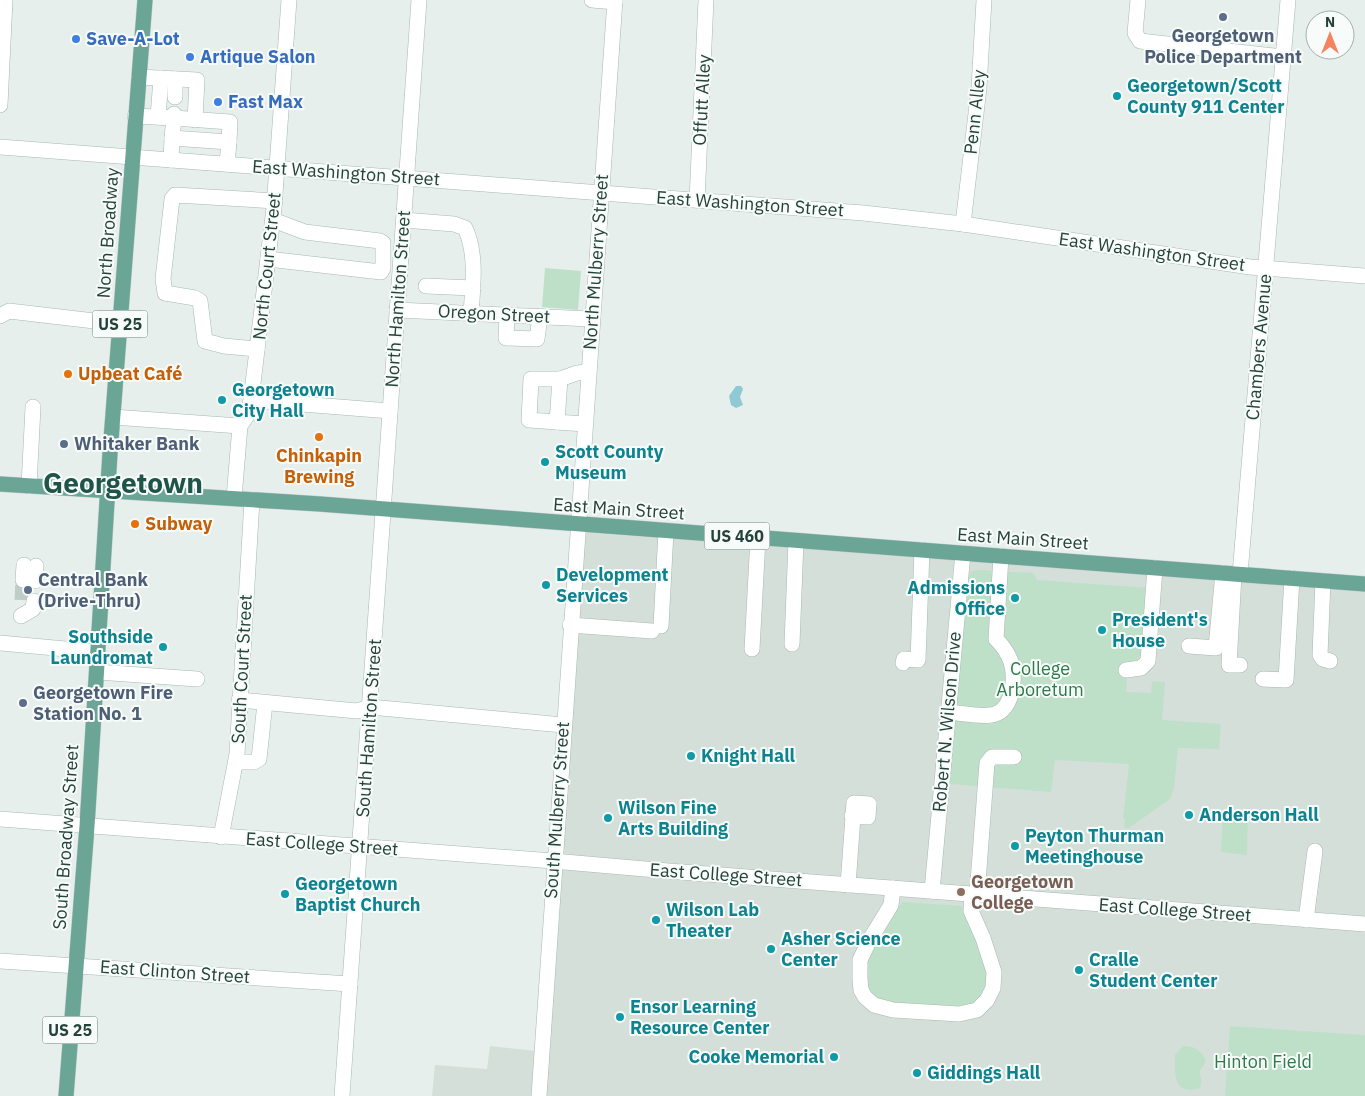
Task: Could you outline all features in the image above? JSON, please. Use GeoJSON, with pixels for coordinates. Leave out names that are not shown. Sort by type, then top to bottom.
{"type":"FeatureCollection","features":[{"type":"Feature","properties":{"kind":"main road","name":"US 25"},"geometry":{"type":"LineString","coordinates":[[132,157],[145,0]]}},
{"type":"Feature","properties":{"kind":"main road","name":"North Broadway"},"geometry":{"type":"LineString","coordinates":[[109,490],[132,157]]}},
{"type":"Feature","properties":{"kind":"main road","name":"US 460"},"geometry":{"type":"LineString","coordinates":[[0,484],[109,490]]}},
{"type":"Feature","properties":{"kind":"main road","name":"East Main Street"},"geometry":{"type":"LineString","coordinates":[[109,490],[384,509],[1365,584]]}},
{"type":"Feature","properties":{"kind":"main road","name":"South Broadway Street"},"geometry":{"type":"LineString","coordinates":[[66,1096],[87,826],[102,573],[109,490]]}},
{"type":"Feature","properties":{"kind":"street"},"geometry":{"type":"LineString","coordinates":[[0,105],[5,0]]}},
{"type":"Feature","properties":{"kind":"street","name":"North Court Street"},"geometry":{"type":"LineString","coordinates":[[234,498],[240,426],[248,414],[251,400],[273,220],[289,0]]}},
{"type":"Feature","properties":{"kind":"street","name":"North Hamilton Street"},"geometry":{"type":"LineString","coordinates":[[384,509],[419,0]]}},
{"type":"Feature","properties":{"kind":"street"},"geometry":{"type":"LineString","coordinates":[[592,0],[615,1]]}},
{"type":"Feature","properties":{"kind":"street","name":"Offutt Alley"},"geometry":{"type":"LineString","coordinates":[[697,200],[706,0]]}},
{"type":"Feature","properties":{"kind":"street","name":"Penn Alley"},"geometry":{"type":"LineString","coordinates":[[963,224],[978,88],[984,0]]}},
{"type":"Feature","properties":{"kind":"street"},"geometry":{"type":"LineString","coordinates":[[1138,0],[1135,33],[1140,41],[1283,57]]}},
{"type":"Feature","properties":{"kind":"street","name":"Chambers Avenue"},"geometry":{"type":"LineString","coordinates":[[1232,574],[1265,268],[1288,0]]}},
{"type":"Feature","properties":{"kind":"street","name":"North Mulberry Street"},"geometry":{"type":"LineString","coordinates":[[576,524],[615,1]]}},
{"type":"Feature","properties":{"kind":"street"},"geometry":{"type":"LineString","coordinates":[[138,77],[197,80],[195,120]]}},
{"type":"Feature","properties":{"kind":"street"},"geometry":{"type":"LineString","coordinates":[[168,78],[174,97]]}},
{"type":"Feature","properties":{"kind":"street"},"geometry":{"type":"LineString","coordinates":[[158,117],[168,78]]}},
{"type":"Feature","properties":{"kind":"street"},"geometry":{"type":"LineString","coordinates":[[135,116],[174,116],[195,120],[230,122],[227,164]]}},
{"type":"Feature","properties":{"kind":"street"},"geometry":{"type":"LineString","coordinates":[[171,160],[174,116]]}},
{"type":"Feature","properties":{"kind":"street"},"geometry":{"type":"LineString","coordinates":[[172,138],[229,142]]}},
{"type":"Feature","properties":{"kind":"street","name":"East Washington Street"},"geometry":{"type":"LineString","coordinates":[[0,147],[863,213],[963,224],[1265,268],[1365,276]]}},
{"type":"Feature","properties":{"kind":"street"},"geometry":{"type":"LineString","coordinates":[[257,350],[224,346],[205,341],[200,302],[195,298],[165,293],[163,279],[172,198],[174,196],[274,201]]}},
{"type":"Feature","properties":{"kind":"street"},"geometry":{"type":"LineString","coordinates":[[268,259],[381,272],[383,268],[384,243],[380,241],[305,232],[273,220]]}},
{"type":"Feature","properties":{"kind":"street"},"geometry":{"type":"LineString","coordinates":[[404,220],[454,224],[465,228],[470,239],[473,275],[471,313]]}},
{"type":"Feature","properties":{"kind":"street"},"geometry":{"type":"LineString","coordinates":[[426,286],[473,288]]}},
{"type":"Feature","properties":{"kind":"street","name":"Oregon Street"},"geometry":{"type":"LineString","coordinates":[[397,310],[591,319]]}},
{"type":"Feature","properties":{"kind":"street"},"geometry":{"type":"LineString","coordinates":[[0,316],[9,311],[120,324]]}},
{"type":"Feature","properties":{"kind":"street"},"geometry":{"type":"LineString","coordinates":[[507,315],[506,338],[537,339],[540,316]]}},
{"type":"Feature","properties":{"kind":"street"},"geometry":{"type":"LineString","coordinates":[[584,424],[529,420],[531,379],[560,379],[577,373],[588,372]]}},
{"type":"Feature","properties":{"kind":"street"},"geometry":{"type":"LineString","coordinates":[[557,422],[560,379]]}},
{"type":"Feature","properties":{"kind":"street"},"geometry":{"type":"LineString","coordinates":[[251,400],[390,411]]}},
{"type":"Feature","properties":{"kind":"street"},"geometry":{"type":"LineString","coordinates":[[28,486],[33,407]]}},
{"type":"Feature","properties":{"kind":"street"},"geometry":{"type":"LineString","coordinates":[[113,417],[240,426]]}},
{"type":"Feature","properties":{"kind":"street","name":"South Court Street"},"geometry":{"type":"LineString","coordinates":[[221,837],[236,762],[252,500]]}},
{"type":"Feature","properties":{"kind":"street","name":"South Hamilton Street"},"geometry":{"type":"LineString","coordinates":[[342,1096],[384,509]]}},
{"type":"Feature","properties":{"kind":"street","name":"South Mulberry Street"},"geometry":{"type":"LineString","coordinates":[[539,1096],[576,524]]}},
{"type":"Feature","properties":{"kind":"street"},"geometry":{"type":"LineString","coordinates":[[570,625],[657,628],[666,531]]}},
{"type":"Feature","properties":{"kind":"street"},"geometry":{"type":"LineString","coordinates":[[752,649],[758,538]]}},
{"type":"Feature","properties":{"kind":"street"},"geometry":{"type":"LineString","coordinates":[[792,644],[796,541]]}},
{"type":"Feature","properties":{"kind":"street"},"geometry":{"type":"LineString","coordinates":[[903,663],[904,659],[918,660],[922,550]]}},
{"type":"Feature","properties":{"kind":"street","name":"Robert N. Wilson Drive"},"geometry":{"type":"LineString","coordinates":[[932,891],[963,553]]}},
{"type":"Feature","properties":{"kind":"street"},"geometry":{"type":"LineString","coordinates":[[948,712],[991,715],[1002,712],[1010,698],[1013,684],[1011,663],[1004,648],[996,639],[1001,556]]}},
{"type":"Feature","properties":{"kind":"street"},"geometry":{"type":"LineString","coordinates":[[1126,670],[1141,668],[1148,661],[1155,568]]}},
{"type":"Feature","properties":{"kind":"street"},"geometry":{"type":"LineString","coordinates":[[1189,646],[1216,648],[1232,574]]}},
{"type":"Feature","properties":{"kind":"street"},"geometry":{"type":"LineString","coordinates":[[1232,574],[1229,664],[1240,665]]}},
{"type":"Feature","properties":{"kind":"street"},"geometry":{"type":"LineString","coordinates":[[1263,680],[1286,680],[1292,578]]}},
{"type":"Feature","properties":{"kind":"street"},"geometry":{"type":"LineString","coordinates":[[1323,581],[1320,655],[1323,659],[1330,661]]}},
{"type":"Feature","properties":{"kind":"street"},"geometry":{"type":"LineString","coordinates":[[21,616],[27,608],[28,600]]}},
{"type":"Feature","properties":{"kind":"street"},"geometry":{"type":"LineString","coordinates":[[0,642],[98,652]]}},
{"type":"Feature","properties":{"kind":"street"},"geometry":{"type":"LineString","coordinates":[[96,672],[197,679]]}},
{"type":"Feature","properties":{"kind":"street"},"geometry":{"type":"LineString","coordinates":[[239,700],[356,711],[370,707],[563,725]]}},
{"type":"Feature","properties":{"kind":"street"},"geometry":{"type":"LineString","coordinates":[[236,762],[254,762],[259,759],[265,703]]}},
{"type":"Feature","properties":{"kind":"street"},"geometry":{"type":"LineString","coordinates":[[893,888],[891,905],[860,960],[861,990],[865,996],[874,1005],[893,1010],[959,1014],[977,1010],[987,1000],[993,988],[994,972],[983,938],[971,911],[988,763],[992,757],[1014,757]]}},
{"type":"Feature","properties":{"kind":"street"},"geometry":{"type":"LineString","coordinates":[[848,885],[852,816]]}},
{"type":"Feature","properties":{"kind":"street","name":"East College Street"},"geometry":{"type":"LineString","coordinates":[[0,820],[361,846],[1365,924]]}},
{"type":"Feature","properties":{"kind":"street"},"geometry":{"type":"LineString","coordinates":[[1306,920],[1315,851]]}},
{"type":"Feature","properties":{"kind":"street","name":"East Clinton Street"},"geometry":{"type":"LineString","coordinates":[[0,961],[350,984]]}},
{"type":"Feature","properties":{"kind":"shaded area","name":"Georgetown College"},"geometry":{"type":"Polygon","coordinates":[[[578,532],[1365,589],[1365,1096],[432,1096],[435,1065],[487,1069],[490,1046],[546,1052],[578,532]]]}},
{"type":"Feature","properties":{"kind":"green space"},"geometry":{"type":"Polygon","coordinates":[[[545,268],[581,271],[578,310],[542,307],[545,268]]]}},
{"type":"Feature","properties":{"kind":"green space","name":"College Arboretum"},"geometry":{"type":"Polygon","coordinates":[[[972,571],[1033,573],[1037,580],[1150,588],[1143,654],[1132,663],[1124,663],[1121,674],[1127,678],[1126,692],[1151,693],[1152,681],[1165,682],[1162,720],[1221,724],[1219,749],[1178,748],[1174,788],[1170,799],[1129,828],[1124,828],[1125,819],[1123,819],[1129,764],[1055,760],[1051,792],[950,784],[968,576],[972,571]]]}},
{"type":"Feature","properties":{"kind":"green space"},"geometry":{"type":"Polygon","coordinates":[[[1248,811],[1247,855],[1221,852],[1223,812],[1248,811]]]}},
{"type":"Feature","properties":{"kind":"green space"},"geometry":{"type":"Polygon","coordinates":[[[902,902],[962,906],[980,944],[986,962],[988,979],[983,997],[966,1008],[889,1004],[878,999],[872,993],[866,983],[866,966],[869,956],[878,937],[902,902]]]}},
{"type":"Feature","properties":{"kind":"green space","name":"Hinton Field"},"geometry":{"type":"Polygon","coordinates":[[[1230,1026],[1365,1035],[1365,1096],[1225,1096],[1230,1026]]]}},
{"type":"Feature","properties":{"kind":"green space"},"geometry":{"type":"Polygon","coordinates":[[[1183,1046],[1197,1049],[1206,1061],[1200,1071],[1200,1088],[1184,1089],[1177,1081],[1175,1055],[1183,1046]]]}},
{"type":"Feature","properties":{"kind":"water"},"geometry":{"type":"Polygon","coordinates":[[[736,386],[741,386],[743,389],[740,397],[743,405],[736,408],[731,405],[729,396],[736,386]]]}},
{"type":"Feature","properties":{"kind":"tunnel"},"geometry":{"type":"LineString","coordinates":[[22,600],[23,580]]}},
{"type":"Feature","properties":{"kind":"place","name":"Georgetown Police Department"},"geometry":{"type":"Point","coordinates":[1223,17]}},
{"type":"Feature","properties":{"kind":"place","name":"Save-A-Lot"},"geometry":{"type":"Point","coordinates":[76,39]}},
{"type":"Feature","properties":{"kind":"place","name":"Artique Salon"},"geometry":{"type":"Point","coordinates":[190,57]}},
{"type":"Feature","properties":{"kind":"place","name":"Georgetown/Scott County 911 Center"},"geometry":{"type":"Point","coordinates":[1117,96]}},
{"type":"Feature","properties":{"kind":"place","name":"Fast Max"},"geometry":{"type":"Point","coordinates":[218,102]}},
{"type":"Feature","properties":{"kind":"place","name":"Upbeat Café"},"geometry":{"type":"Point","coordinates":[68,374]}},
{"type":"Feature","properties":{"kind":"place","name":"Georgetown City Hall"},"geometry":{"type":"Point","coordinates":[222,400]}},
{"type":"Feature","properties":{"kind":"place","name":"Chinkapin Brewing"},"geometry":{"type":"Point","coordinates":[319,437]}},
{"type":"Feature","properties":{"kind":"place","name":"Whitaker Bank"},"geometry":{"type":"Point","coordinates":[64,444]}},
{"type":"Feature","properties":{"kind":"place","name":"Scott County Museum"},"geometry":{"type":"Point","coordinates":[545,462]}},
{"type":"Feature","properties":{"kind":"place","name":"Subway"},"geometry":{"type":"Point","coordinates":[135,524]}},
{"type":"Feature","properties":{"kind":"place","name":"Development Services"},"geometry":{"type":"Point","coordinates":[546,585]}},
{"type":"Feature","properties":{"kind":"place","name":"Central Bank (Drive-Thru)"},"geometry":{"type":"Point","coordinates":[28,590]}},
{"type":"Feature","properties":{"kind":"place","name":"Admissions Office"},"geometry":{"type":"Point","coordinates":[1015,598]}},
{"type":"Feature","properties":{"kind":"place","name":"President's House"},"geometry":{"type":"Point","coordinates":[1102,630]}},
{"type":"Feature","properties":{"kind":"place","name":"Southside Laundromat"},"geometry":{"type":"Point","coordinates":[163,647]}},
{"type":"Feature","properties":{"kind":"place","name":"Georgetown Fire Station No. 1"},"geometry":{"type":"Point","coordinates":[23,703]}},
{"type":"Feature","properties":{"kind":"place","name":"Knight Hall"},"geometry":{"type":"Point","coordinates":[691,756]}},
{"type":"Feature","properties":{"kind":"place","name":"Anderson Hall"},"geometry":{"type":"Point","coordinates":[1189,815]}},
{"type":"Feature","properties":{"kind":"place","name":"Wilson Fine Arts Building"},"geometry":{"type":"Point","coordinates":[608,818]}},
{"type":"Feature","properties":{"kind":"place","name":"Peyton Thurman Meetinghouse"},"geometry":{"type":"Point","coordinates":[1015,846]}},
{"type":"Feature","properties":{"kind":"place","name":"Georgetown College"},"geometry":{"type":"Point","coordinates":[961,892]}},
{"type":"Feature","properties":{"kind":"place","name":"Georgetown Baptist Church"},"geometry":{"type":"Point","coordinates":[285,894]}},
{"type":"Feature","properties":{"kind":"place","name":"Wilson Lab Theater"},"geometry":{"type":"Point","coordinates":[656,920]}},
{"type":"Feature","properties":{"kind":"place","name":"Asher Science Center"},"geometry":{"type":"Point","coordinates":[771,949]}},
{"type":"Feature","properties":{"kind":"place","name":"Cralle Student Center"},"geometry":{"type":"Point","coordinates":[1079,970]}},
{"type":"Feature","properties":{"kind":"place","name":"Ensor Learning Resource Center"},"geometry":{"type":"Point","coordinates":[620,1017]}},
{"type":"Feature","properties":{"kind":"place","name":"Cooke Memorial"},"geometry":{"type":"Point","coordinates":[834,1057]}},
{"type":"Feature","properties":{"kind":"place","name":"Giddings Hall"},"geometry":{"type":"Point","coordinates":[917,1073]}},
{"type":"Feature","properties":{"kind":"district","name":"Georgetown"},"geometry":{"type":"Point","coordinates":[123,483]}}]}
